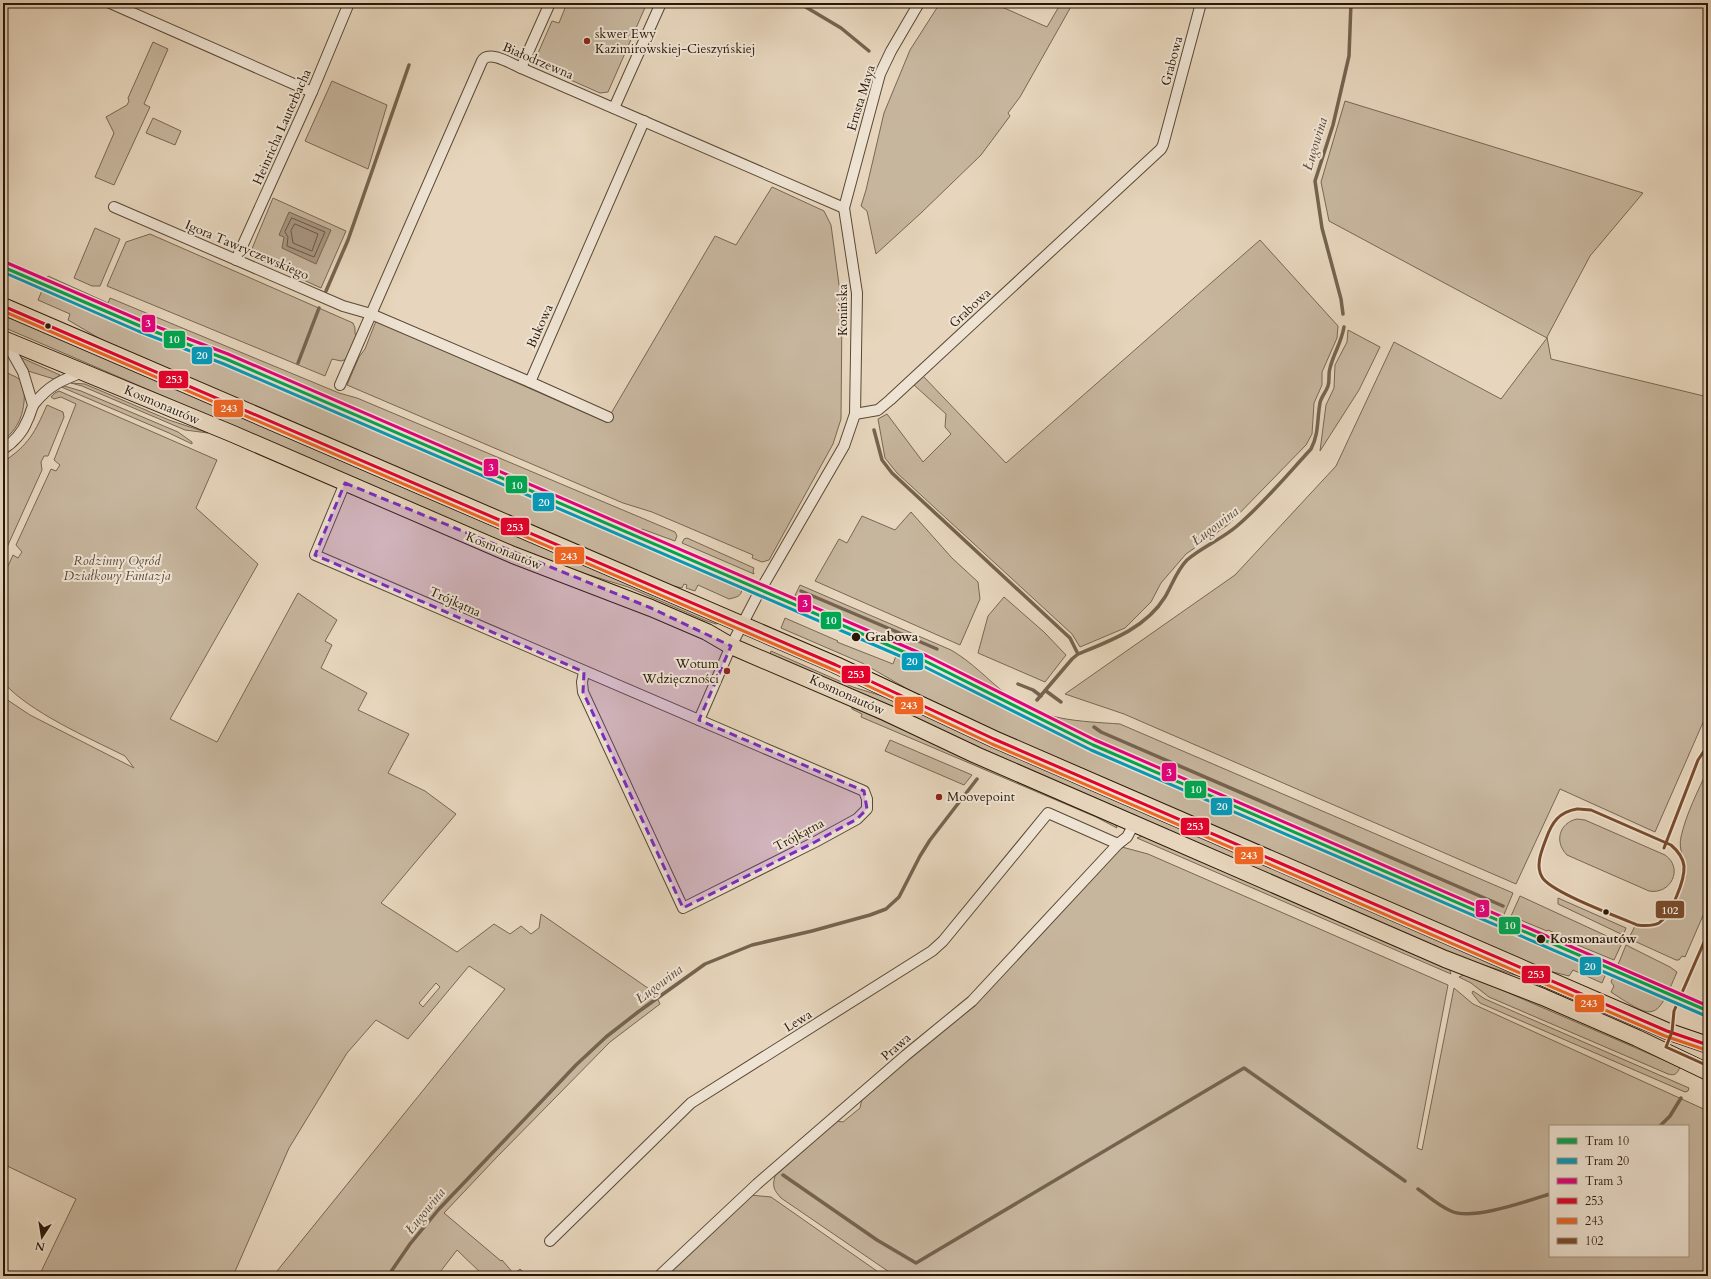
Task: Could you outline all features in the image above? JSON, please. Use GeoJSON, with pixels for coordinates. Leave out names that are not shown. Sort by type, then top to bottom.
{"type":"FeatureCollection","features":[{"type":"Feature","properties":{"kind":"main road","name":"Kosmonautów"},"geometry":{"type":"LineString","coordinates":[[3,306],[836,665],[994,740],[1660,1028],[1708,1045]]}},
{"type":"Feature","properties":{"kind":"main road","name":"Kosmonautów"},"geometry":{"type":"LineString","coordinates":[[4,339],[514,555],[657,610],[707,632],[731,646],[887,713],[976,755],[1445,958],[1543,997],[1637,1038],[1708,1072]]}},
{"type":"Feature","properties":{"kind":"street"},"geometry":{"type":"LineString","coordinates":[[110,3],[312,92]]}},
{"type":"Feature","properties":{"kind":"street","name":"Heinricha Lauterbacha"},"geometry":{"type":"LineString","coordinates":[[236,260],[312,92],[350,3]]}},
{"type":"Feature","properties":{"kind":"street"},"geometry":{"type":"LineString","coordinates":[[522,68],[550,3]]}},
{"type":"Feature","properties":{"kind":"street"},"geometry":{"type":"LineString","coordinates":[[614,108],[661,3]]}},
{"type":"Feature","properties":{"kind":"street","name":"Ernsta Maya"},"geometry":{"type":"LineString","coordinates":[[844,208],[880,74],[891,50],[919,3]]}},
{"type":"Feature","properties":{"kind":"street","name":"Grabowa"},"geometry":{"type":"LineString","coordinates":[[855,414],[878,410],[890,400],[1161,149],[1201,3]]}},
{"type":"Feature","properties":{"kind":"street","name":"Białodrzewna"},"geometry":{"type":"LineString","coordinates":[[340,385],[484,57],[493,56],[522,68],[844,208]]}},
{"type":"Feature","properties":{"kind":"street","name":"Bukowa"},"geometry":{"type":"LineString","coordinates":[[530,382],[644,121]]}},
{"type":"Feature","properties":{"kind":"street","name":"Igora Tawryczewskiego"},"geometry":{"type":"LineString","coordinates":[[114,207],[343,306],[371,314]]}},
{"type":"Feature","properties":{"kind":"street","name":"Konińska"},"geometry":{"type":"LineString","coordinates":[[844,208],[857,293],[855,414]]}},
{"type":"Feature","properties":{"kind":"street"},"geometry":{"type":"LineString","coordinates":[[371,314],[608,417]]}},
{"type":"Feature","properties":{"kind":"street"},"geometry":{"type":"LineString","coordinates":[[4,339],[23,372],[33,405]]}},
{"type":"Feature","properties":{"kind":"street"},"geometry":{"type":"LineString","coordinates":[[3,449],[20,434],[27,422],[33,405],[55,383],[83,372]]}},
{"type":"Feature","properties":{"kind":"street"},"geometry":{"type":"LineString","coordinates":[[699,720],[731,646],[844,446],[855,414]]}},
{"type":"Feature","properties":{"kind":"street","name":"Trójkątna"},"geometry":{"type":"LineString","coordinates":[[345,483],[315,555],[584,672],[864,791],[867,799],[867,809],[857,819],[815,842],[683,908],[583,692],[582,682],[584,672]]}},
{"type":"Feature","properties":{"kind":"street","name":"Lewa"},"geometry":{"type":"LineString","coordinates":[[550,1241],[692,1103],[932,951],[967,912],[1048,813],[1118,844]]}},
{"type":"Feature","properties":{"kind":"street","name":"Prawa"},"geometry":{"type":"LineString","coordinates":[[658,1276],[757,1184],[906,1055],[972,1001],[1126,836],[1134,824]]}},
{"type":"Feature","properties":{"kind":"highlighted area"},"geometry":{"type":"Polygon","coordinates":[[[345,483],[651,608],[731,646],[699,720],[864,791],[867,809],[857,819],[815,842],[683,908],[583,692],[584,672],[315,555],[345,483]]]}},
{"type":"Feature","properties":{"kind":"green space","name":"skwer Ewy Kazimirowskiej-Cieszyńskiej"},"geometry":{"type":"Polygon","coordinates":[[[567,3],[647,3],[608,92],[600,93],[537,65],[535,60],[552,21],[559,23],[567,3]]]}},
{"type":"Feature","properties":{"kind":"green space"},"geometry":{"type":"Polygon","coordinates":[[[940,3],[993,3],[1047,27],[1061,3],[1073,3],[1020,97],[1008,113],[1010,116],[981,155],[876,254],[867,211],[861,206],[884,113],[910,50],[940,3]]]}},
{"type":"Feature","properties":{"kind":"green space"},"geometry":{"type":"Polygon","coordinates":[[[153,42],[168,49],[144,104],[150,107],[114,185],[95,177],[114,133],[106,117],[127,105],[129,101],[128,98],[153,42]]]}},
{"type":"Feature","properties":{"kind":"green space"},"geometry":{"type":"Polygon","coordinates":[[[332,81],[387,105],[368,169],[305,141],[332,81]]]}},
{"type":"Feature","properties":{"kind":"green space"},"geometry":{"type":"Polygon","coordinates":[[[1345,101],[1643,193],[1590,256],[1547,337],[1551,359],[1708,397],[1708,711],[1655,832],[1560,789],[1516,884],[1124,714],[1065,694],[1235,575],[1336,466],[1394,342],[1501,399],[1547,338],[1329,221],[1321,182],[1345,101]]]}},
{"type":"Feature","properties":{"kind":"green space"},"geometry":{"type":"Polygon","coordinates":[[[153,118],[181,131],[175,145],[146,133],[153,118]]]}},
{"type":"Feature","properties":{"kind":"green space"},"geometry":{"type":"Polygon","coordinates":[[[772,187],[824,211],[831,225],[842,307],[841,419],[833,444],[769,560],[762,562],[752,558],[753,555],[652,512],[623,503],[347,385],[359,357],[365,349],[376,321],[606,422],[715,236],[736,245],[772,187]]]}},
{"type":"Feature","properties":{"kind":"green space"},"geometry":{"type":"Polygon","coordinates":[[[273,198],[346,231],[321,288],[251,256],[251,251],[273,198]]]}},
{"type":"Feature","properties":{"kind":"green space"},"geometry":{"type":"Polygon","coordinates":[[[95,228],[120,239],[100,286],[92,286],[74,278],[95,228]]]}},
{"type":"Feature","properties":{"kind":"green space"},"geometry":{"type":"Polygon","coordinates":[[[150,234],[353,323],[355,334],[357,336],[347,359],[341,361],[332,359],[325,376],[107,286],[126,242],[150,234]]]}},
{"type":"Feature","properties":{"kind":"green space"},"geometry":{"type":"Polygon","coordinates":[[[1260,240],[1338,326],[1337,338],[1322,372],[1322,385],[1314,403],[1312,434],[1306,445],[1229,524],[1186,554],[1161,583],[1151,602],[1125,628],[1080,647],[1072,634],[897,473],[885,458],[878,419],[887,414],[923,462],[951,434],[945,427],[946,414],[914,385],[923,376],[1006,463],[1260,240]]]}},
{"type":"Feature","properties":{"kind":"green space"},"geometry":{"type":"Polygon","coordinates":[[[48,276],[108,303],[110,298],[339,393],[357,398],[675,532],[677,536],[675,541],[642,529],[637,538],[743,584],[741,593],[738,596],[729,599],[698,585],[695,591],[686,588],[687,585],[684,584],[682,588],[666,584],[109,344],[68,320],[70,314],[38,300],[48,276]]]}},
{"type":"Feature","properties":{"kind":"green space"},"geometry":{"type":"Polygon","coordinates":[[[3,316],[22,322],[720,623],[716,624],[704,620],[628,587],[573,570],[532,555],[3,327],[3,316]]]}},
{"type":"Feature","properties":{"kind":"green space"},"geometry":{"type":"Polygon","coordinates":[[[1348,330],[1380,347],[1359,390],[1320,451],[1326,405],[1334,388],[1335,365],[1347,342],[1348,330]]]}},
{"type":"Feature","properties":{"kind":"green space"},"geometry":{"type":"Polygon","coordinates":[[[20,358],[60,375],[54,379],[28,371],[20,358]]]}},
{"type":"Feature","properties":{"kind":"green space"},"geometry":{"type":"Polygon","coordinates":[[[3,371],[23,382],[24,399],[22,414],[19,422],[15,429],[3,440],[3,371]]]}},
{"type":"Feature","properties":{"kind":"green space"},"geometry":{"type":"Polygon","coordinates":[[[71,383],[85,384],[169,420],[208,433],[185,430],[82,386],[71,383]]]}},
{"type":"Feature","properties":{"kind":"green space"},"geometry":{"type":"Polygon","coordinates":[[[61,385],[81,391],[178,432],[192,442],[192,444],[59,386],[61,385]]]}},
{"type":"Feature","properties":{"kind":"green space","name":"Rodzinny Ogród Działkowy Fantazja"},"geometry":{"type":"Polygon","coordinates":[[[59,391],[217,460],[196,508],[258,564],[170,719],[217,742],[298,593],[337,620],[325,641],[332,645],[321,668],[367,693],[358,710],[409,734],[388,773],[425,791],[456,814],[381,903],[457,952],[494,924],[510,934],[521,926],[531,934],[539,928],[541,914],[655,993],[660,1004],[610,1042],[444,1213],[501,1261],[502,1260],[514,1274],[520,1269],[528,1276],[484,1276],[457,1250],[437,1276],[273,1276],[505,989],[469,966],[408,1039],[376,1020],[347,1053],[289,1148],[233,1276],[39,1276],[76,1199],[3,1164],[3,697],[30,715],[134,768],[125,756],[60,724],[28,704],[3,682],[3,577],[13,555],[18,558],[22,552],[16,545],[51,469],[56,471],[60,465],[54,460],[76,404],[61,397],[54,399],[51,397],[59,391]],[[436,983],[419,1003],[423,1007],[440,987],[436,983]]]}},
{"type":"Feature","properties":{"kind":"green space"},"geometry":{"type":"Polygon","coordinates":[[[47,405],[63,412],[64,417],[48,456],[44,456],[41,462],[42,470],[3,556],[3,462],[25,444],[39,423],[47,405]]]}},
{"type":"Feature","properties":{"kind":"green space"},"geometry":{"type":"Polygon","coordinates":[[[911,512],[952,558],[978,582],[980,599],[960,645],[815,581],[839,539],[847,543],[862,516],[895,530],[911,512]]]}},
{"type":"Feature","properties":{"kind":"green space"},"geometry":{"type":"Polygon","coordinates":[[[687,538],[754,568],[754,574],[682,543],[684,539],[687,538]]]}},
{"type":"Feature","properties":{"kind":"green space"},"geometry":{"type":"Polygon","coordinates":[[[800,585],[951,650],[973,665],[1006,694],[1033,710],[1061,718],[1120,724],[1513,893],[1500,924],[1608,969],[1602,983],[1573,970],[1569,976],[1545,970],[984,727],[911,691],[862,663],[781,628],[785,618],[838,641],[837,642],[893,664],[897,653],[789,608],[800,585]]]}},
{"type":"Feature","properties":{"kind":"green space"},"geometry":{"type":"Polygon","coordinates":[[[1004,597],[1044,632],[1066,655],[1045,682],[978,653],[988,616],[1004,597]]]}},
{"type":"Feature","properties":{"kind":"green space"},"geometry":{"type":"Polygon","coordinates":[[[771,651],[853,687],[895,700],[1644,1029],[1521,977],[1465,959],[989,754],[770,655],[771,651]]]}},
{"type":"Feature","properties":{"kind":"green space"},"geometry":{"type":"Polygon","coordinates":[[[852,707],[1115,823],[1117,828],[1096,817],[861,717],[862,714],[852,709],[852,707]]]}},
{"type":"Feature","properties":{"kind":"green space"},"geometry":{"type":"Polygon","coordinates":[[[890,740],[972,775],[964,785],[885,751],[890,740]]]}},
{"type":"Feature","properties":{"kind":"green space"},"geometry":{"type":"Polygon","coordinates":[[[1708,769],[1708,904],[1685,957],[1682,956],[1679,960],[1676,960],[1632,940],[1630,936],[1635,926],[1651,927],[1658,924],[1668,914],[1676,901],[1685,876],[1685,866],[1680,846],[1683,828],[1696,794],[1708,769]]]}},
{"type":"Feature","properties":{"kind":"green space"},"geometry":{"type":"Polygon","coordinates":[[[1577,819],[1585,820],[1665,855],[1671,860],[1674,867],[1674,873],[1669,885],[1657,891],[1649,891],[1567,855],[1561,844],[1560,834],[1566,824],[1577,819]]]}},
{"type":"Feature","properties":{"kind":"green space"},"geometry":{"type":"Polygon","coordinates":[[[1142,836],[1449,968],[1451,974],[1137,838],[1142,836]]]}},
{"type":"Feature","properties":{"kind":"green space"},"geometry":{"type":"Polygon","coordinates":[[[1122,847],[1148,854],[1448,985],[1417,1148],[1422,1150],[1454,988],[1473,1004],[1708,1111],[1708,1276],[895,1276],[781,1198],[774,1188],[775,1176],[837,1121],[843,1122],[860,1108],[862,1099],[976,1001],[1122,847]]]}},
{"type":"Feature","properties":{"kind":"green space"},"geometry":{"type":"Polygon","coordinates":[[[1520,896],[1622,943],[1614,960],[1563,939],[1564,937],[1548,930],[1547,931],[1511,916],[1520,896]]]}},
{"type":"Feature","properties":{"kind":"green space"},"geometry":{"type":"Polygon","coordinates":[[[1558,898],[1626,928],[1624,933],[1621,934],[1558,904],[1558,898]]]}},
{"type":"Feature","properties":{"kind":"green space"},"geometry":{"type":"Polygon","coordinates":[[[1626,945],[1677,972],[1664,1000],[1658,1008],[1653,1011],[1646,1011],[1637,1008],[1611,992],[1614,986],[1611,982],[1626,945]]]}},
{"type":"Feature","properties":{"kind":"green space"},"geometry":{"type":"Polygon","coordinates":[[[1464,975],[1680,1067],[1676,1074],[1668,1074],[1489,997],[1471,983],[1459,977],[1464,975]]]}},
{"type":"Feature","properties":{"kind":"green space"},"geometry":{"type":"Polygon","coordinates":[[[1473,991],[1485,999],[1689,1088],[1688,1091],[1685,1092],[1480,1003],[1472,993],[1473,991]]]}},
{"type":"Feature","properties":{"kind":"green space"},"geometry":{"type":"Polygon","coordinates":[[[750,1195],[771,1197],[884,1276],[663,1276],[750,1195]]]}},
{"type":"Feature","properties":{"kind":"water"},"geometry":{"type":"Polygon","coordinates":[[[289,212],[331,230],[316,264],[282,248],[284,237],[279,235],[289,212]]]}},
{"type":"Feature","properties":{"kind":"waterway"},"geometry":{"type":"LineString","coordinates":[[799,3],[841,28],[869,51]]}},
{"type":"Feature","properties":{"kind":"waterway","name":"Ługowina"},"geometry":{"type":"LineString","coordinates":[[1343,314],[1341,299],[1322,228],[1315,181],[1333,125],[1349,56],[1351,3]]}},
{"type":"Feature","properties":{"kind":"waterway"},"geometry":{"type":"LineString","coordinates":[[326,291],[348,240],[409,65]]}},
{"type":"Feature","properties":{"kind":"waterway"},"geometry":{"type":"LineString","coordinates":[[298,363],[319,308]]}},
{"type":"Feature","properties":{"kind":"waterway","name":"Ługowina"},"geometry":{"type":"LineString","coordinates":[[1037,700],[1078,654],[1115,638],[1138,625],[1148,617],[1165,597],[1183,564],[1199,551],[1231,531],[1247,517],[1311,449],[1317,432],[1321,401],[1328,386],[1330,368],[1344,327]]}},
{"type":"Feature","properties":{"kind":"waterway"},"geometry":{"type":"LineString","coordinates":[[874,430],[882,460],[892,473],[1070,638],[1078,654]]}},
{"type":"Feature","properties":{"kind":"waterway"},"geometry":{"type":"LineString","coordinates":[[801,591],[937,649]]}},
{"type":"Feature","properties":{"kind":"waterway"},"geometry":{"type":"LineString","coordinates":[[1018,684],[1033,690],[1041,696]]}},
{"type":"Feature","properties":{"kind":"waterway"},"geometry":{"type":"LineString","coordinates":[[1046,691],[1061,702]]}},
{"type":"Feature","properties":{"kind":"waterway"},"geometry":{"type":"LineString","coordinates":[[1094,727],[1101,732],[1503,906]]}},
{"type":"Feature","properties":{"kind":"waterway","name":"Ługowina"},"geometry":{"type":"LineString","coordinates":[[388,1276],[410,1244],[439,1209],[576,1065],[606,1037],[705,964],[752,945],[812,931],[886,909],[899,897],[930,840],[977,779]]}},
{"type":"Feature","properties":{"kind":"waterway"},"geometry":{"type":"LineString","coordinates":[[783,1175],[877,1240],[916,1263],[1244,1068],[1405,1181]]}},
{"type":"Feature","properties":{"kind":"waterway"},"geometry":{"type":"LineString","coordinates":[[1661,1125],[1670,1116],[1681,1098]]}},
{"type":"Feature","properties":{"kind":"waterway"},"geometry":{"type":"LineString","coordinates":[[1418,1189],[1451,1211],[1472,1214],[1500,1209],[1549,1194]]}},
{"type":"Feature","properties":{"kind":"tram line","name":"3"},"geometry":{"type":"LineString","coordinates":[[5,262],[142,321],[228,354],[927,656],[1095,740],[1708,1006]]}},
{"type":"Feature","properties":{"kind":"tram line","name":"10"},"geometry":{"type":"LineString","coordinates":[[3,267],[140,326],[226,359],[925,661],[1093,745],[1708,1011]]}},
{"type":"Feature","properties":{"kind":"tram line","name":"20"},"geometry":{"type":"LineString","coordinates":[[3,272],[138,331],[224,364],[923,666],[1091,750],[1706,1016]]}},
{"type":"Feature","properties":{"kind":"transit line","name":"253"},"geometry":{"type":"LineString","coordinates":[[3,306],[836,665],[994,739],[1667,1031],[1708,1045]]}},
{"type":"Feature","properties":{"kind":"transit line","name":"243"},"geometry":{"type":"LineString","coordinates":[[3,311],[834,670],[992,744],[1665,1036],[1706,1050]]}},
{"type":"Feature","properties":{"kind":"transit line","name":"102"},"geometry":{"type":"LineString","coordinates":[[1664,848],[1698,760],[1704,751]]}},
{"type":"Feature","properties":{"kind":"transit line","name":"102"},"geometry":{"type":"LineString","coordinates":[[1577,809],[1561,815],[1548,833],[1539,863],[1542,877],[1558,890],[1571,897],[1637,925],[1649,926],[1659,923],[1668,913],[1680,888],[1684,872],[1683,860],[1680,854],[1671,845],[1591,810],[1578,809]]}},
{"type":"Feature","properties":{"kind":"transit line","name":"102"},"geometry":{"type":"LineString","coordinates":[[1708,933],[1674,1011],[1672,1032],[1666,1047],[1708,1066]]}},
{"type":"Feature","properties":{"kind":"place","name":"skwer Ewy Kazimirowskiej-Cieszyńskiej"},"geometry":{"type":"Point","coordinates":[587,41]}},
{"type":"Feature","properties":{"kind":"place","name":"Grabowa"},"geometry":{"type":"Point","coordinates":[856,637]}},
{"type":"Feature","properties":{"kind":"place","name":"Wotum Wdzięczności"},"geometry":{"type":"Point","coordinates":[727,671]}},
{"type":"Feature","properties":{"kind":"place","name":"Moovepoint"},"geometry":{"type":"Point","coordinates":[939,797]}},
{"type":"Feature","properties":{"kind":"place","name":"Kosmonautów"},"geometry":{"type":"Point","coordinates":[1541,939]}}]}
